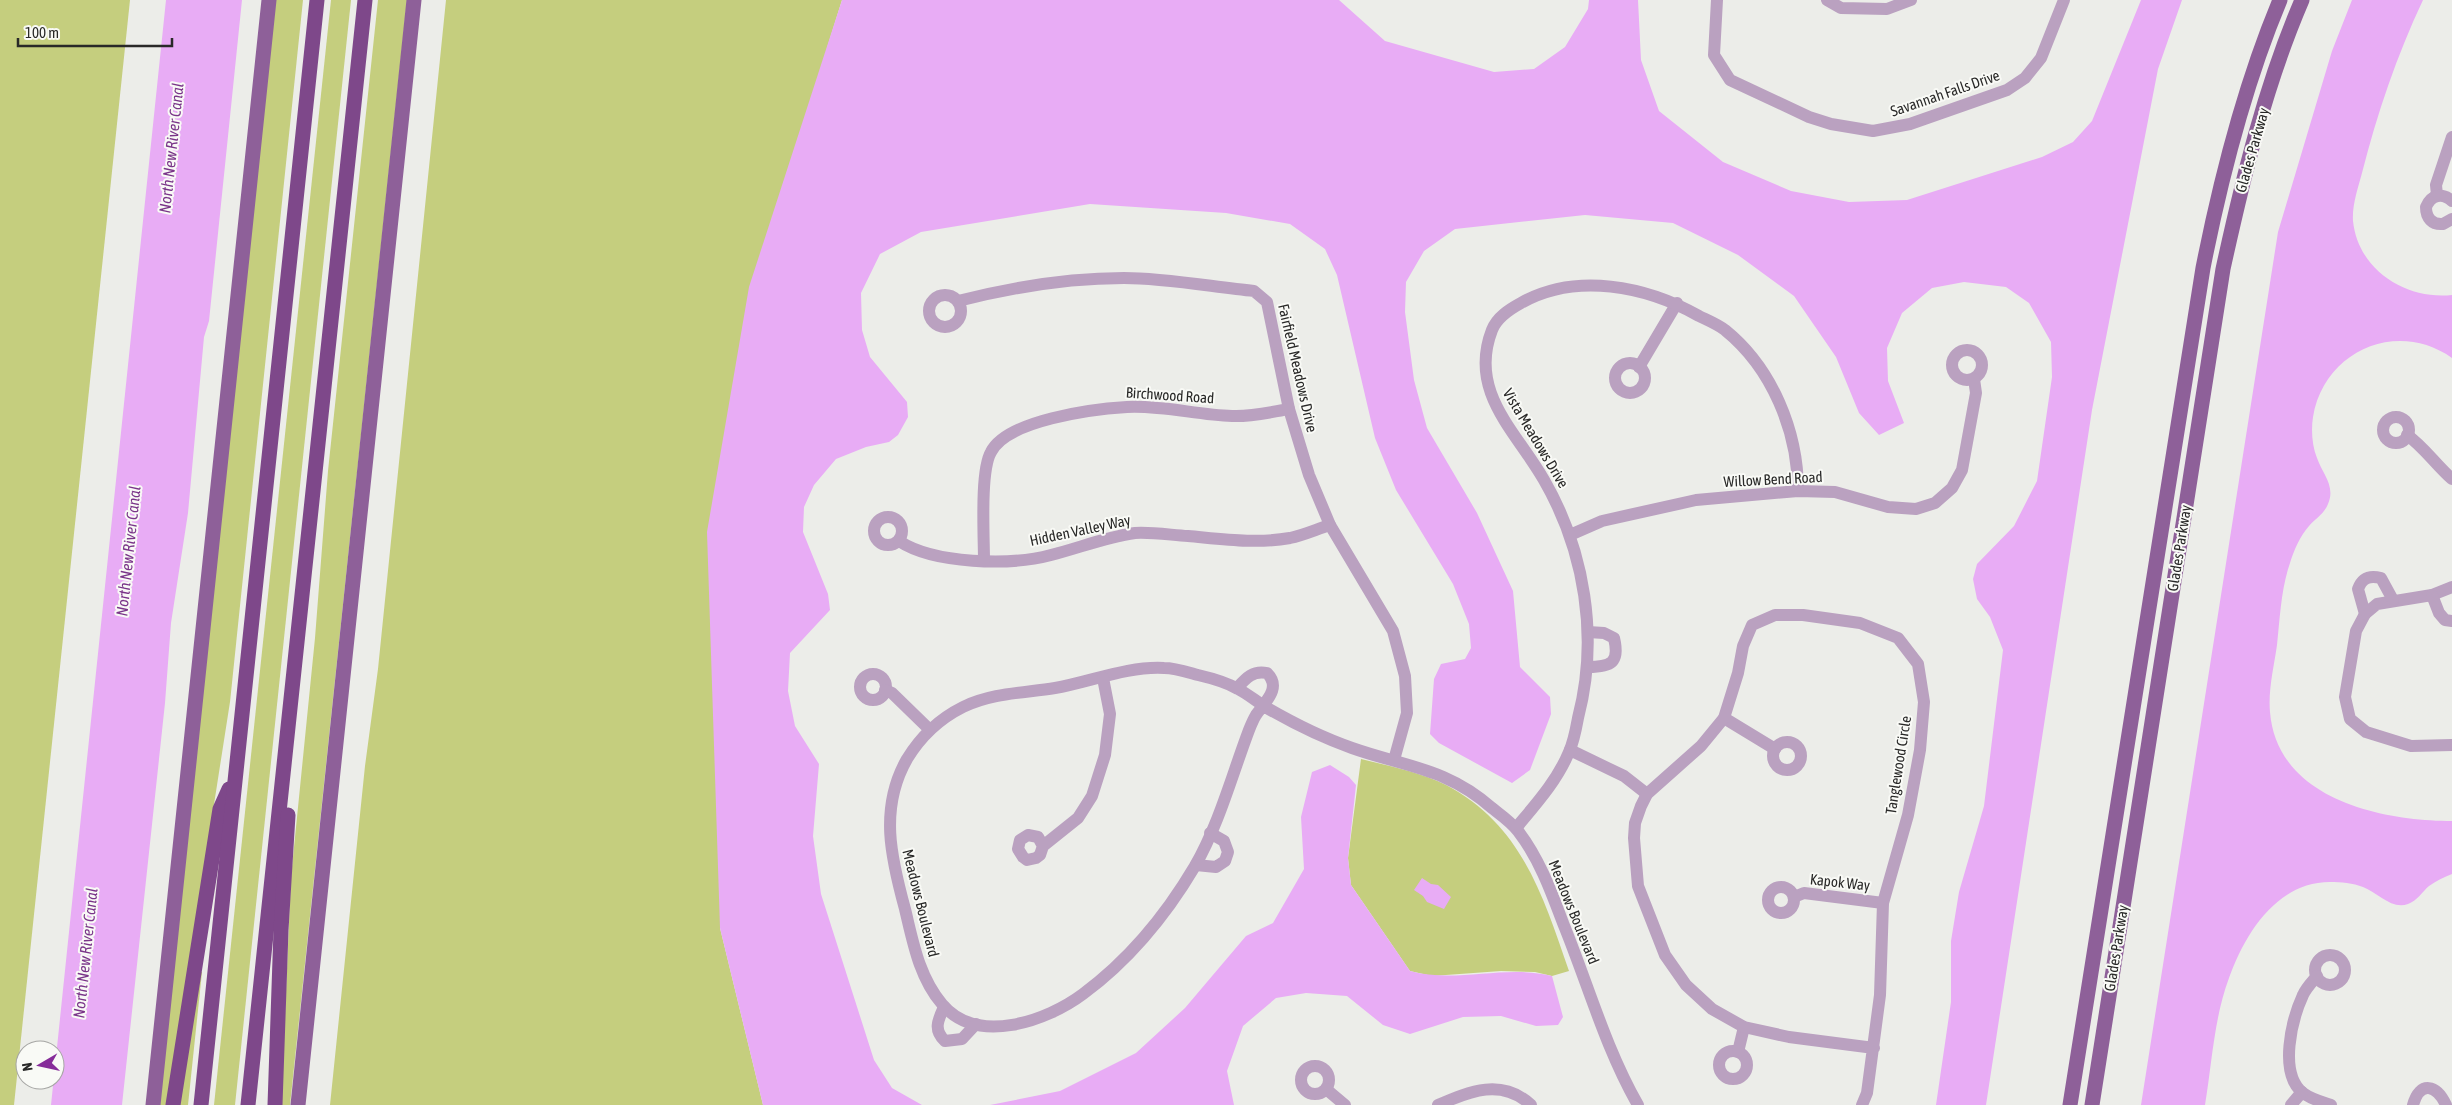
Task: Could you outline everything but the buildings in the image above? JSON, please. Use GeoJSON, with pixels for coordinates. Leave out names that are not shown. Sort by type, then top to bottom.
{"type":"FeatureCollection","features":[{"type":"Feature","properties":{"kind":"highway"},"geometry":{"type":"LineString","coordinates":[[200,1105],[317,0]]}},
{"type":"Feature","properties":{"kind":"highway"},"geometry":{"type":"LineString","coordinates":[[248,1105],[365,0]]}},
{"type":"Feature","properties":{"kind":"highway"},"geometry":{"type":"LineString","coordinates":[[275,1105],[280,930],[286,851],[294,673]]}},
{"type":"Feature","properties":{"kind":"highway"},"geometry":{"type":"LineString","coordinates":[[173,1105],[220,809],[235,773]]}},
{"type":"Feature","properties":{"kind":"main road"},"geometry":{"type":"LineString","coordinates":[[153,1105],[269,0]]}},
{"type":"Feature","properties":{"kind":"main road"},"geometry":{"type":"LineString","coordinates":[[298,1105],[414,0]]}},
{"type":"Feature","properties":{"kind":"main road","name":"Glades Parkway"},"geometry":{"type":"LineString","coordinates":[[2070,1105],[2203,268],[2218,191],[2245,96],[2280,0]]}},
{"type":"Feature","properties":{"kind":"main road","name":"Glades Parkway"},"geometry":{"type":"LineString","coordinates":[[2092,1105],[2223,269],[2239,195],[2268,92],[2302,0]]}},
{"type":"Feature","properties":{"kind":"street","name":"Savannah Falls Drive"},"geometry":{"type":"LineString","coordinates":[[1717,0],[1714,55],[1730,80],[1809,117],[1832,124],[1873,131],[1910,124],[2007,90],[2025,78],[2041,58],[2064,0]]}},
{"type":"Feature","properties":{"kind":"street"},"geometry":{"type":"LineString","coordinates":[[1827,0],[1841,8],[1887,9],[1911,0]]}},
{"type":"Feature","properties":{"kind":"street"},"geometry":{"type":"LineString","coordinates":[[2437,195],[2436,185],[2452,137]]}},
{"type":"Feature","properties":{"kind":"street"},"geometry":{"type":"LineString","coordinates":[[2452,201],[2443,195],[2437,195],[2428,202],[2426,207],[2428,218],[2438,224],[2444,224],[2452,219]]}},
{"type":"Feature","properties":{"kind":"street","name":"Fairfield Meadows Drive"},"geometry":{"type":"LineString","coordinates":[[958,302],[993,292],[1054,282],[1126,278],[1254,292],[1267,302],[1289,409],[1309,475],[1330,525],[1393,631],[1405,676],[1407,713],[1394,760]]}},
{"type":"Feature","properties":{"kind":"street","name":"Vista Meadows Drive"},"geometry":{"type":"LineString","coordinates":[[1516,828],[1558,775],[1570,750],[1581,708],[1588,667],[1588,632],[1584,589],[1570,535],[1545,481],[1494,405],[1487,384],[1485,360],[1493,328],[1512,308],[1537,294],[1560,288],[1592,286],[1637,289],[1676,303],[1724,330],[1749,354],[1770,384],[1784,413],[1794,445],[1798,471],[1798,491]]}},
{"type":"Feature","properties":{"kind":"street"},"geometry":{"type":"LineString","coordinates":[[1639,367],[1676,303]]}},
{"type":"Feature","properties":{"kind":"street","name":"Willow Bend Road"},"geometry":{"type":"LineString","coordinates":[[1570,535],[1602,521],[1687,502],[1798,491],[1835,492],[1888,507],[1916,509],[1935,503],[1952,488],[1962,470],[1976,393],[1974,379]]}},
{"type":"Feature","properties":{"kind":"street","name":"Birchwood Road"},"geometry":{"type":"LineString","coordinates":[[984,560],[986,468],[990,453],[999,440],[1020,428],[1077,414],[1128,407],[1234,416],[1289,409]]}},
{"type":"Feature","properties":{"kind":"street"},"geometry":{"type":"LineString","coordinates":[[2407,435],[2417,442],[2435,465],[2452,479]]}},
{"type":"Feature","properties":{"kind":"street","name":"Hidden Valley Way"},"geometry":{"type":"LineString","coordinates":[[899,540],[910,548],[937,556],[1012,560],[1049,556],[1109,538],[1137,533],[1257,541],[1291,538],[1330,525]]}},
{"type":"Feature","properties":{"kind":"street"},"geometry":{"type":"LineString","coordinates":[[2365,614],[2358,589],[2361,581],[2368,577],[2381,578],[2393,600]]}},
{"type":"Feature","properties":{"kind":"street"},"geometry":{"type":"LineString","coordinates":[[2452,586],[2432,594],[2377,604],[2365,614],[2356,630],[2345,697],[2350,719],[2366,732],[2411,746],[2452,745]]}},
{"type":"Feature","properties":{"kind":"street"},"geometry":{"type":"LineString","coordinates":[[2432,594],[2439,613],[2445,620],[2452,621]]}},
{"type":"Feature","properties":{"kind":"street","name":"Tanglewood Circle"},"geometry":{"type":"LineString","coordinates":[[1862,1105],[1867,1093],[1874,1048],[1880,995],[1883,903],[1908,815],[1920,750],[1924,702],[1918,664],[1898,638],[1860,623],[1804,615],[1775,615],[1752,625],[1743,646],[1738,673],[1724,718],[1700,746],[1647,794],[1636,823],[1635,864],[1638,886],[1650,922],[1665,956],[1686,985],[1712,1009],[1744,1027],[1789,1037],[1874,1048]]}},
{"type":"Feature","properties":{"kind":"street"},"geometry":{"type":"LineString","coordinates":[[1588,632],[1604,633],[1614,638],[1617,652],[1615,659],[1605,667],[1588,667]]}},
{"type":"Feature","properties":{"kind":"street","name":"Meadows Boulevard"},"geometry":{"type":"LineString","coordinates":[[1264,707],[1255,716],[1196,865],[1172,901],[1132,953],[1102,980],[1075,1000],[1052,1013],[1030,1021],[1008,1026],[976,1024],[944,1007],[929,984],[918,961],[891,858],[889,836],[896,786],[907,760],[930,729],[943,718],[967,705],[994,696],[1103,678],[1137,670],[1166,668],[1200,675],[1236,688],[1264,707],[1344,745],[1448,776],[1479,796],[1516,828],[1546,878],[1606,1038],[1622,1077],[1638,1105]]}},
{"type":"Feature","properties":{"kind":"street"},"geometry":{"type":"LineString","coordinates":[[1236,688],[1253,673],[1267,673],[1271,677],[1274,690],[1264,707]]}},
{"type":"Feature","properties":{"kind":"street"},"geometry":{"type":"LineString","coordinates":[[1043,846],[1078,818],[1092,796],[1105,755],[1110,714],[1103,678]]}},
{"type":"Feature","properties":{"kind":"street"},"geometry":{"type":"LineString","coordinates":[[885,690],[892,693],[930,729]]}},
{"type":"Feature","properties":{"kind":"street"},"geometry":{"type":"LineString","coordinates":[[1724,718],[1775,749]]}},
{"type":"Feature","properties":{"kind":"street"},"geometry":{"type":"LineString","coordinates":[[1570,750],[1624,776],[1647,794]]}},
{"type":"Feature","properties":{"kind":"street"},"geometry":{"type":"LineString","coordinates":[[1196,865],[1216,866],[1225,861],[1228,852],[1224,841],[1210,833]]}},
{"type":"Feature","properties":{"kind":"street","name":"Kapok Way"},"geometry":{"type":"LineString","coordinates":[[1794,897],[1804,893],[1883,903]]}},
{"type":"Feature","properties":{"kind":"street"},"geometry":{"type":"LineString","coordinates":[[2317,976],[2303,994],[2293,1026],[2288,1057],[2292,1076],[2302,1092],[2331,1105]]}},
{"type":"Feature","properties":{"kind":"street"},"geometry":{"type":"LineString","coordinates":[[944,1007],[937,1028],[938,1035],[945,1041],[962,1039],[976,1024]]}},
{"type":"Feature","properties":{"kind":"street"},"geometry":{"type":"LineString","coordinates":[[1738,1052],[1744,1027]]}},
{"type":"Feature","properties":{"kind":"street"},"geometry":{"type":"LineString","coordinates":[[2413,1105],[2420,1092],[2425,1088],[2432,1088],[2437,1091],[2446,1105]]}},
{"type":"Feature","properties":{"kind":"street"},"geometry":{"type":"LineString","coordinates":[[1326,1089],[1345,1105]]}},
{"type":"Feature","properties":{"kind":"street"},"geometry":{"type":"LineString","coordinates":[[1438,1105],[1468,1091],[1497,1089],[1522,1097],[1531,1105]]}},
{"type":"Feature","properties":{"kind":"street"},"geometry":{"type":"LineString","coordinates":[[2291,1105],[2302,1092]]}},
{"type":"Feature","properties":{"kind":"green space"},"geometry":{"type":"Polygon","coordinates":[[[0,0],[130,0],[21,1040],[15,1040],[14,1105],[0,1105],[0,0]]]}},
{"type":"Feature","properties":{"kind":"green space"},"geometry":{"type":"Polygon","coordinates":[[[275,0],[303,0],[230,702],[167,1105],[158,1105],[275,0]]]}},
{"type":"Feature","properties":{"kind":"green space"},"geometry":{"type":"Polygon","coordinates":[[[331,0],[351,0],[235,1105],[214,1105],[331,0]]]}},
{"type":"Feature","properties":{"kind":"green space"},"geometry":{"type":"Polygon","coordinates":[[[378,0],[407,0],[290,1105],[281,1105],[291,877],[315,638],[328,471],[378,0]]]}},
{"type":"Feature","properties":{"kind":"green space"},"geometry":{"type":"Polygon","coordinates":[[[446,0],[842,0],[827,48],[720,928],[763,1105],[330,1105],[365,766],[378,669],[446,0]]]}},
{"type":"Feature","properties":{"kind":"green space"},"geometry":{"type":"Polygon","coordinates":[[[1361,759],[1436,780],[1472,801],[1494,820],[1526,865],[1539,890],[1569,971],[1552,976],[1535,972],[1501,971],[1432,976],[1410,971],[1351,885],[1348,858],[1361,759]]]}},
{"type":"Feature","properties":{"kind":"green space"},"geometry":{"type":"Polygon","coordinates":[[[198,971],[202,972],[188,1105],[177,1105],[198,971]]]}},
{"type":"Feature","properties":{"kind":"water","name":"North New River Canal"},"geometry":{"type":"Polygon","coordinates":[[[166,0],[242,0],[209,321],[204,337],[188,513],[171,623],[165,703],[122,1105],[51,1105],[53,1090],[65,1090],[65,1040],[58,1040],[166,0]]]}},
{"type":"Feature","properties":{"kind":"water"},"geometry":{"type":"Polygon","coordinates":[[[842,0],[1339,0],[1385,41],[1494,72],[1534,69],[1565,47],[1588,9],[1589,0],[1638,0],[1641,60],[1659,111],[1723,162],[1791,191],[1849,202],[1907,200],[2042,157],[2073,142],[2092,121],[2141,0],[2182,0],[2158,69],[2092,410],[1986,1105],[1936,1105],[1951,1002],[1951,941],[1959,892],[1984,806],[2003,650],[1990,617],[1977,599],[1973,579],[1977,564],[2014,526],[2037,481],[2052,377],[2051,342],[2029,303],[2006,287],[1964,282],[1932,288],[1902,313],[1887,348],[1888,381],[1904,423],[1879,435],[1859,413],[1836,357],[1794,296],[1738,255],[1673,223],[1585,215],[1455,229],[1424,251],[1406,282],[1405,312],[1414,380],[1427,428],[1477,513],[1513,591],[1520,667],[1550,697],[1551,714],[1530,770],[1512,783],[1439,743],[1430,734],[1434,679],[1441,664],[1465,659],[1471,648],[1469,624],[1453,584],[1396,490],[1375,438],[1337,275],[1325,249],[1290,224],[1226,213],[1090,204],[921,232],[880,254],[861,293],[862,330],[870,357],[907,402],[908,417],[898,435],[889,442],[866,447],[836,459],[814,485],[804,507],[803,532],[828,594],[830,610],[790,653],[788,691],[795,726],[819,764],[813,836],[821,894],[874,1060],[892,1088],[922,1105],[763,1105],[720,928],[707,532],[749,287],[842,0]]]}},
{"type":"Feature","properties":{"kind":"water"},"geometry":{"type":"Polygon","coordinates":[[[2352,0],[2423,0],[2396,63],[2381,107],[2353,209],[2353,221],[2357,238],[2364,254],[2374,267],[2387,278],[2402,287],[2418,292],[2452,295],[2452,358],[2431,347],[2409,341],[2387,342],[2366,348],[2347,359],[2332,374],[2320,394],[2313,417],[2312,438],[2315,453],[2329,485],[2330,497],[2324,511],[2309,526],[2300,539],[2293,553],[2287,573],[2271,687],[2270,712],[2277,742],[2291,766],[2312,785],[2337,799],[2365,809],[2424,820],[2452,821],[2452,874],[2429,886],[2411,903],[2402,905],[2391,903],[2359,886],[2334,882],[2311,884],[2294,891],[2279,901],[2254,928],[2244,944],[2229,978],[2220,1009],[2205,1105],[2141,1105],[2278,232],[2332,51],[2352,0]]]}},
{"type":"Feature","properties":{"kind":"water"},"geometry":{"type":"Polygon","coordinates":[[[1330,765],[1349,777],[1356,785],[1348,858],[1351,885],[1410,971],[1445,976],[1516,972],[1552,976],[1563,1017],[1558,1025],[1536,1026],[1501,1016],[1463,1017],[1410,1034],[1383,1025],[1347,996],[1306,993],[1276,998],[1243,1026],[1227,1071],[1234,1105],[990,1105],[1060,1091],[1136,1053],[1185,1008],[1246,936],[1273,923],[1304,869],[1301,817],[1312,772],[1330,765]]]}},
{"type":"Feature","properties":{"kind":"water"},"geometry":{"type":"Polygon","coordinates":[[[1422,878],[1431,884],[1438,885],[1451,897],[1444,909],[1427,902],[1423,896],[1414,890],[1422,878]]]}}]}
